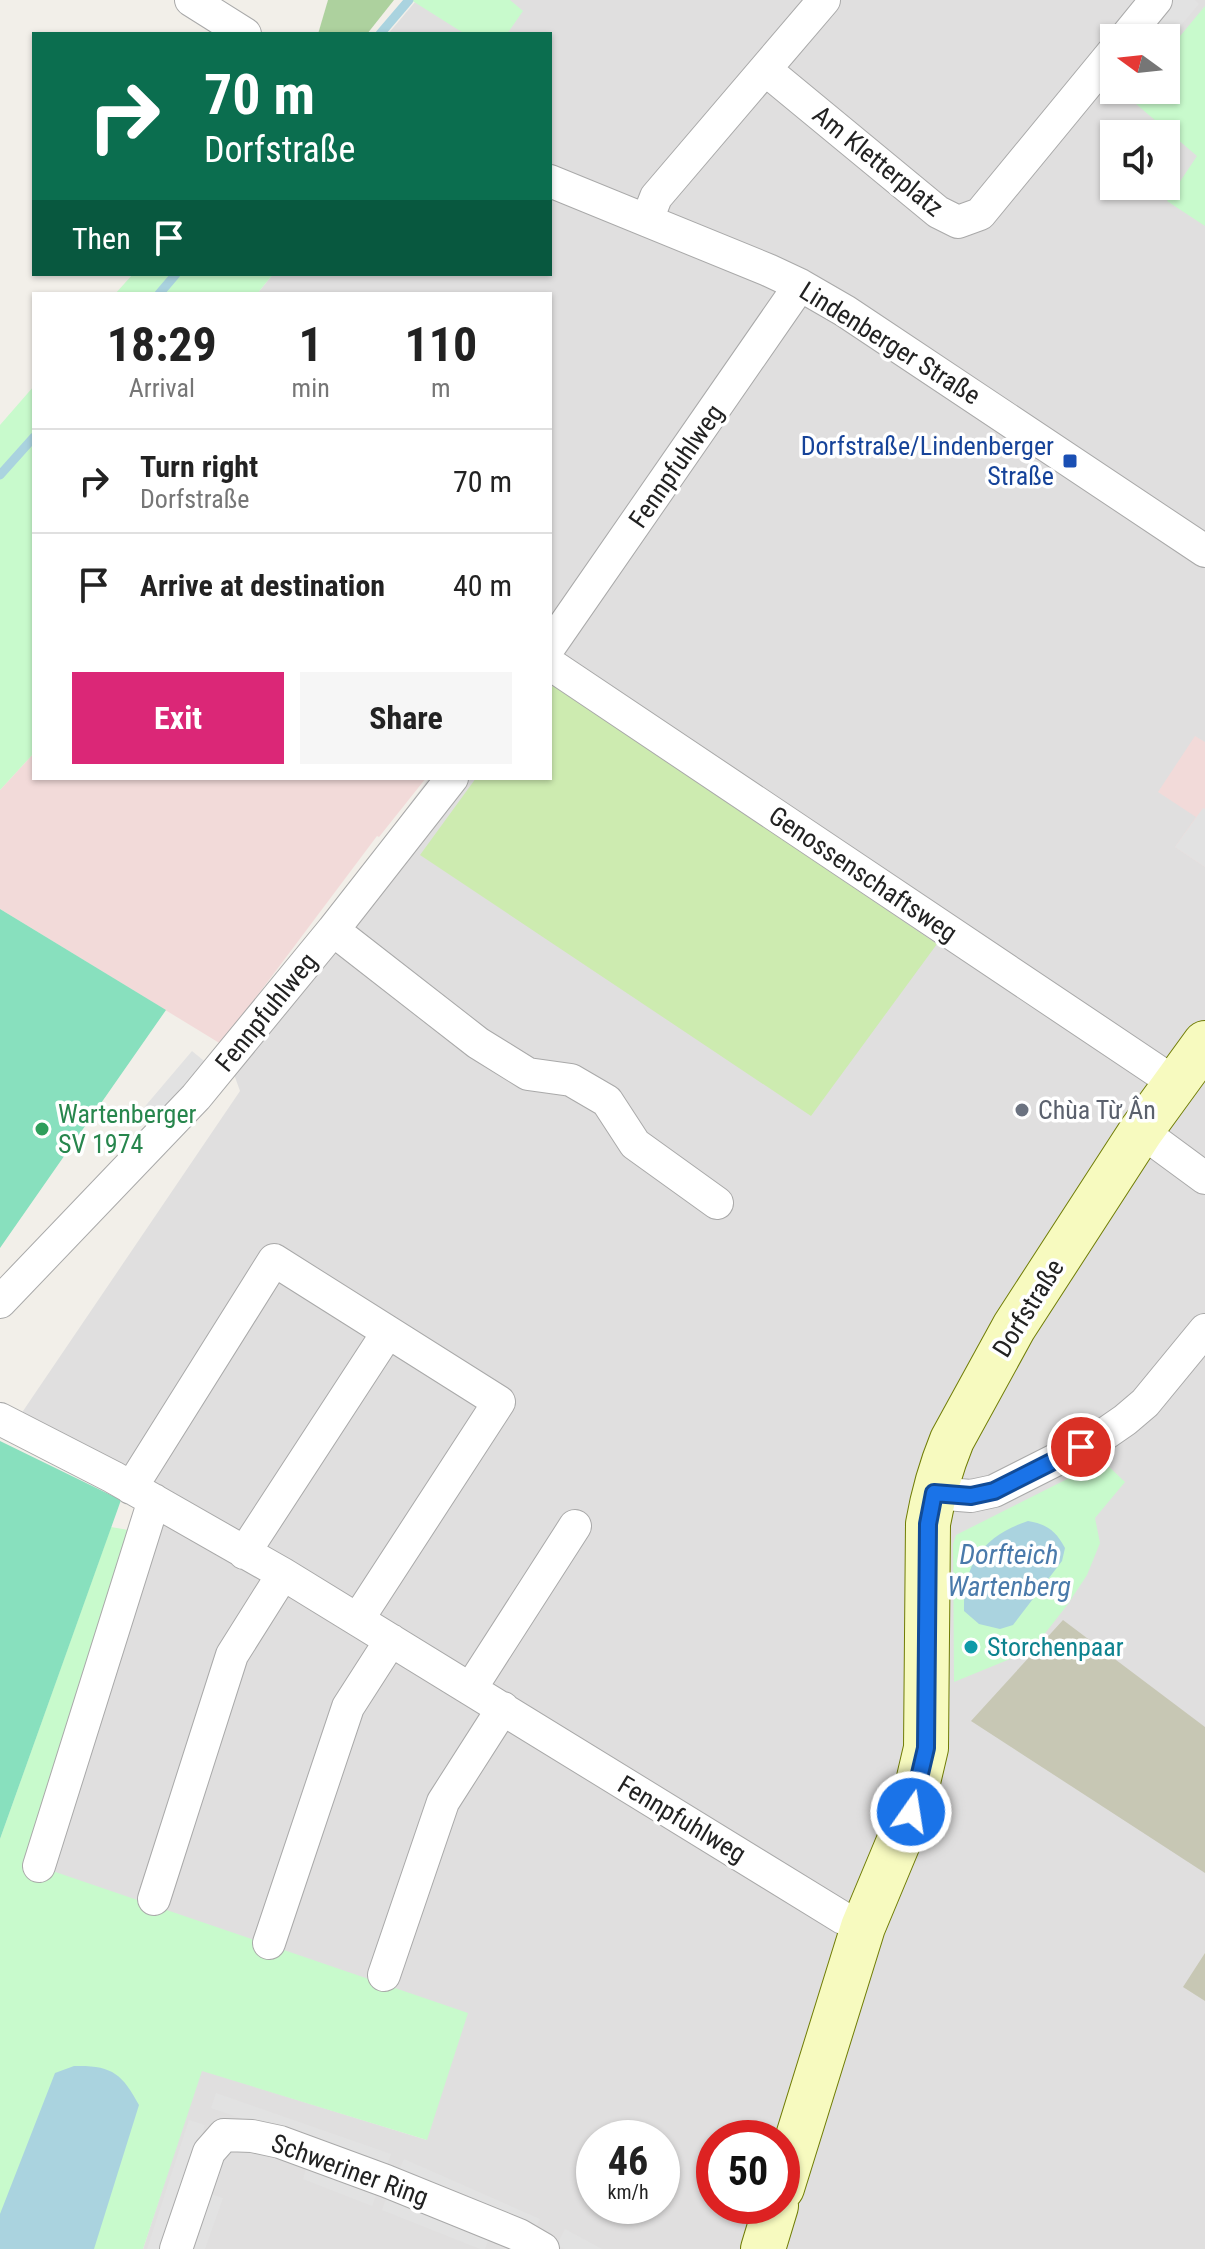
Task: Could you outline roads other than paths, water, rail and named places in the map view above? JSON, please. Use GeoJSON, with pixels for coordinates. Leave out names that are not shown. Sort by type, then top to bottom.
{"type":"FeatureCollection","features":[{"type":"Feature","properties":{"kind":"main road","name":"Dorfstraße"},"geometry":{"type":"LineString","coordinates":[[800,2130],[863,1927],[911,1812],[926,1748],[928,1524],[934,1493],[952,1440],[1014,1327],[1141,1131],[1205,1043]]}},
{"type":"Feature","properties":{"kind":"main road"},"geometry":{"type":"LineString","coordinates":[[763,2249],[771,2224]]}},
{"type":"Feature","properties":{"kind":"street"},"geometry":{"type":"LineString","coordinates":[[191,0],[242,32]]}},
{"type":"Feature","properties":{"kind":"street"},"geometry":{"type":"LineString","coordinates":[[647,220],[656,197],[824,0]]}},
{"type":"Feature","properties":{"kind":"street"},"geometry":{"type":"LineString","coordinates":[[1136,24],[1156,0]]}},
{"type":"Feature","properties":{"kind":"street","name":"Am Kletterplatz"},"geometry":{"type":"LineString","coordinates":[[766,70],[938,212],[958,222],[980,214],[1100,68]]}},
{"type":"Feature","properties":{"kind":"street","name":"Lindenberger Straße"},"geometry":{"type":"LineString","coordinates":[[552,182],[800,285],[845,311],[1205,551]]}},
{"type":"Feature","properties":{"kind":"street","name":"Fennpfuhlweg"},"geometry":{"type":"LineString","coordinates":[[552,643],[800,285]]}},
{"type":"Feature","properties":{"kind":"street","name":"Genossenschaftsweg"},"geometry":{"type":"LineString","coordinates":[[552,665],[1175,1083]]}},
{"type":"Feature","properties":{"kind":"street","name":"Fennpfuhlweg"},"geometry":{"type":"LineString","coordinates":[[0,1302],[196,1097],[450,780]]}},
{"type":"Feature","properties":{"kind":"street","name":"Fennpfuhlweg"},"geometry":{"type":"LineString","coordinates":[[333,930],[503,1059],[528,1074],[571,1080],[607,1101],[635,1144],[717,1203]]}},
{"type":"Feature","properties":{"kind":"street"},"geometry":{"type":"LineString","coordinates":[[1141,1131],[1205,1178]]}},
{"type":"Feature","properties":{"kind":"street"},"geometry":{"type":"LineString","coordinates":[[39,1866],[142,1494],[274,1260],[499,1402],[358,1619]]}},
{"type":"Feature","properties":{"kind":"street"},"geometry":{"type":"LineString","coordinates":[[934,1493],[971,1496],[994,1491],[1099,1438],[1145,1403],[1205,1330]]}},
{"type":"Feature","properties":{"kind":"street"},"geometry":{"type":"LineString","coordinates":[[244,1553],[388,1332]]}},
{"type":"Feature","properties":{"kind":"street","name":"Fennpfuhlweg"},"geometry":{"type":"LineString","coordinates":[[0,1419],[142,1494],[283,1574],[843,1918],[863,1927]]}},
{"type":"Feature","properties":{"kind":"street"},"geometry":{"type":"LineString","coordinates":[[471,1688],[575,1526]]}},
{"type":"Feature","properties":{"kind":"street"},"geometry":{"type":"LineString","coordinates":[[154,1899],[232,1655],[283,1574]]}},
{"type":"Feature","properties":{"kind":"street"},"geometry":{"type":"LineString","coordinates":[[269,1943],[348,1707],[391,1640]]}},
{"type":"Feature","properties":{"kind":"street"},"geometry":{"type":"LineString","coordinates":[[384,1975],[443,1802],[503,1708]]}},
{"type":"Feature","properties":{"kind":"street","name":"Schweriner Ring"},"geometry":{"type":"LineString","coordinates":[[176,2249],[209,2152],[224,2135],[252,2136],[280,2142],[519,2235],[543,2249]]}},
{"type":"Feature","properties":{"kind":"water","name":"Dorfteich Wartenberg"},"geometry":{"type":"Polygon","coordinates":[[[1028,1521],[1046,1526],[1058,1537],[1065,1548],[1062,1561],[1013,1625],[1000,1629],[979,1624],[964,1611],[967,1579],[972,1566],[979,1554],[999,1535],[1028,1521]]]}},
{"type":"Feature","properties":{"kind":"water"},"geometry":{"type":"Polygon","coordinates":[[[74,2066],[97,2067],[114,2073],[127,2085],[139,2105],[94,2249],[0,2249],[0,2214],[55,2073],[74,2066]]]}},
{"type":"Feature","properties":{"kind":"waterway"},"geometry":{"type":"LineString","coordinates":[[382,32],[409,0]]}},
{"type":"Feature","properties":{"kind":"waterway"},"geometry":{"type":"LineString","coordinates":[[161,292],[174,276]]}},
{"type":"Feature","properties":{"kind":"waterway"},"geometry":{"type":"LineString","coordinates":[[0,475],[32,439]]}},
{"type":"Feature","properties":{"kind":"place","name":"Dorfstraße/Lindenberger Straße"},"geometry":{"type":"Point","coordinates":[1070,461]}},
{"type":"Feature","properties":{"kind":"place","name":"Chùa Từ Ân"},"geometry":{"type":"Point","coordinates":[1022,1110]}},
{"type":"Feature","properties":{"kind":"place","name":"Wartenberger SV 1974"},"geometry":{"type":"Point","coordinates":[42,1129]}},
{"type":"Feature","properties":{"kind":"place","name":"Storchenpaar"},"geometry":{"type":"Point","coordinates":[971,1647]}}]}
